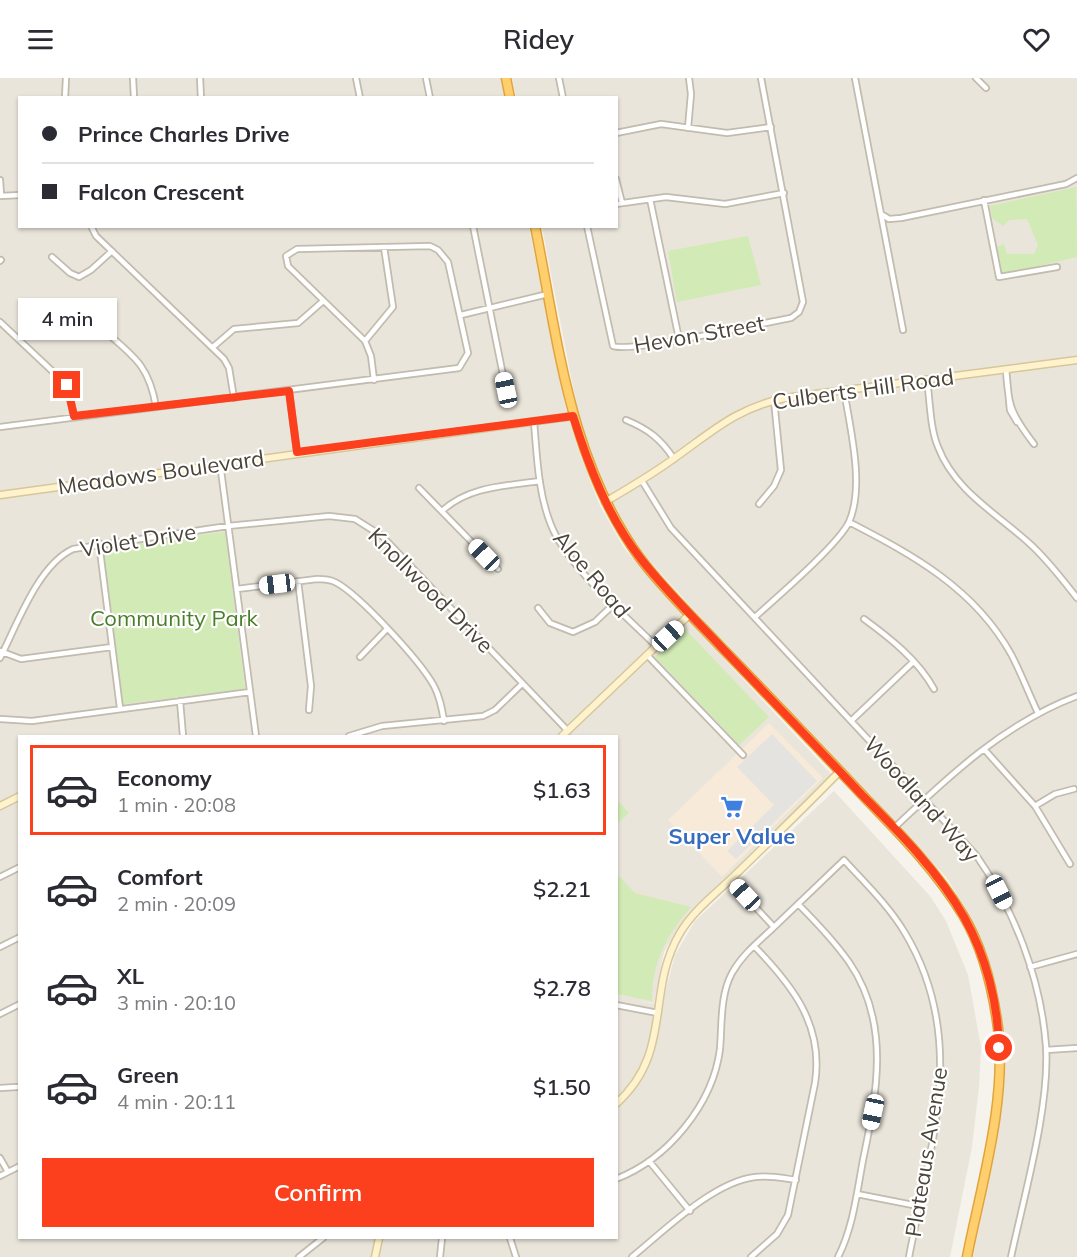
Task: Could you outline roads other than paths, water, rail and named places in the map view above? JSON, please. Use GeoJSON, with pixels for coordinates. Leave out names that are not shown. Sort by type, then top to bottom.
{"type":"FeatureCollection","features":[{"type":"Feature","properties":{"kind":"highway"},"geometry":{"type":"LineString","coordinates":[[506,78],[510,96]]}},
{"type":"Feature","properties":{"kind":"highway"},"geometry":{"type":"LineString","coordinates":[[535,228],[573,416],[605,502],[641,559],[940,880],[964,917],[978,948],[990,984],[998,1029],[999,1066],[996,1105],[967,1257]]}},
{"type":"Feature","properties":{"kind":"street"},"geometry":{"type":"LineString","coordinates":[[65,96],[66,78]]}},
{"type":"Feature","properties":{"kind":"street"},"geometry":{"type":"LineString","coordinates":[[133,78],[134,96]]}},
{"type":"Feature","properties":{"kind":"street"},"geometry":{"type":"LineString","coordinates":[[200,78],[201,96]]}},
{"type":"Feature","properties":{"kind":"street"},"geometry":{"type":"LineString","coordinates":[[356,78],[360,96]]}},
{"type":"Feature","properties":{"kind":"street"},"geometry":{"type":"LineString","coordinates":[[426,78],[430,96]]}},
{"type":"Feature","properties":{"kind":"street"},"geometry":{"type":"LineString","coordinates":[[559,78],[563,96]]}},
{"type":"Feature","properties":{"kind":"street"},"geometry":{"type":"LineString","coordinates":[[688,128],[691,94],[689,78]]}},
{"type":"Feature","properties":{"kind":"street"},"geometry":{"type":"LineString","coordinates":[[619,204],[666,197],[725,204],[784,193],[761,78]]}},
{"type":"Feature","properties":{"kind":"street"},"geometry":{"type":"LineString","coordinates":[[855,78],[903,330]]}},
{"type":"Feature","properties":{"kind":"street"},"geometry":{"type":"LineString","coordinates":[[976,78],[986,88]]}},
{"type":"Feature","properties":{"kind":"street"},"geometry":{"type":"LineString","coordinates":[[618,133],[661,124],[727,133],[771,127]]}},
{"type":"Feature","properties":{"kind":"street"},"geometry":{"type":"LineString","coordinates":[[881,214],[889,219],[901,218],[1066,184],[1077,178]]}},
{"type":"Feature","properties":{"kind":"street"},"geometry":{"type":"LineString","coordinates":[[0,180],[0,196],[18,195]]}},
{"type":"Feature","properties":{"kind":"street","name":"Hevon Street"},"geometry":{"type":"LineString","coordinates":[[588,228],[613,346],[625,348],[679,339],[791,318],[799,312],[803,302],[784,193]]}},
{"type":"Feature","properties":{"kind":"street"},"geometry":{"type":"LineString","coordinates":[[650,199],[679,339]]}},
{"type":"Feature","properties":{"kind":"street"},"geometry":{"type":"LineString","coordinates":[[984,200],[999,277],[1057,267]]}},
{"type":"Feature","properties":{"kind":"street"},"geometry":{"type":"LineString","coordinates":[[92,228],[96,236],[213,347],[229,368],[234,398]]}},
{"type":"Feature","properties":{"kind":"street"},"geometry":{"type":"LineString","coordinates":[[473,228],[506,390]]}},
{"type":"Feature","properties":{"kind":"street"},"geometry":{"type":"LineString","coordinates":[[0,427],[74,416],[234,398],[374,380],[459,368],[468,352],[461,315],[444,255],[430,246],[297,249],[288,253],[286,260],[288,266],[364,341],[371,356],[374,380]]}},
{"type":"Feature","properties":{"kind":"street"},"geometry":{"type":"LineString","coordinates":[[364,341],[393,307],[384,247]]}},
{"type":"Feature","properties":{"kind":"street"},"geometry":{"type":"LineString","coordinates":[[52,257],[70,273],[79,277],[91,270],[112,251]]}},
{"type":"Feature","properties":{"kind":"street"},"geometry":{"type":"LineString","coordinates":[[461,315],[548,294]]}},
{"type":"Feature","properties":{"kind":"street"},"geometry":{"type":"LineString","coordinates":[[213,347],[234,329],[298,323],[322,302]]}},
{"type":"Feature","properties":{"kind":"street"},"geometry":{"type":"LineString","coordinates":[[19,340],[49,309]]}},
{"type":"Feature","properties":{"kind":"street"},"geometry":{"type":"LineString","coordinates":[[0,322],[67,385],[74,416]]}},
{"type":"Feature","properties":{"kind":"street"},"geometry":{"type":"LineString","coordinates":[[101,328],[145,369],[152,383],[156,407]]}},
{"type":"Feature","properties":{"kind":"street","name":"Culberts Hill Road"},"geometry":{"type":"LineString","coordinates":[[605,502],[642,481],[737,413],[774,400],[1077,360]]}},
{"type":"Feature","properties":{"kind":"street"},"geometry":{"type":"LineString","coordinates":[[1006,369],[1010,410],[1034,444]]}},
{"type":"Feature","properties":{"kind":"street"},"geometry":{"type":"LineString","coordinates":[[927,379],[937,446],[948,467],[963,487],[1028,542],[1057,571],[1077,598]]}},
{"type":"Feature","properties":{"kind":"street"},"geometry":{"type":"LineString","coordinates":[[755,617],[827,548],[849,522],[856,471],[844,390]]}},
{"type":"Feature","properties":{"kind":"street"},"geometry":{"type":"LineString","coordinates":[[289,391],[297,452]]}},
{"type":"Feature","properties":{"kind":"street"},"geometry":{"type":"LineString","coordinates":[[759,504],[774,486],[781,470],[774,400]]}},
{"type":"Feature","properties":{"kind":"street","name":"Meadows Boulevard"},"geometry":{"type":"LineString","coordinates":[[0,495],[297,452],[573,416]]}},
{"type":"Feature","properties":{"kind":"street"},"geometry":{"type":"LineString","coordinates":[[626,420],[646,428],[663,443],[674,459]]}},
{"type":"Feature","properties":{"kind":"street","name":"Aloe Road"},"geometry":{"type":"LineString","coordinates":[[534,422],[540,482],[549,519],[560,542],[614,604],[656,646]]}},
{"type":"Feature","properties":{"kind":"street"},"geometry":{"type":"LineString","coordinates":[[220,463],[256,735]]}},
{"type":"Feature","properties":{"kind":"street","name":"Woodland Way"},"geometry":{"type":"LineString","coordinates":[[642,481],[671,528],[926,798],[990,876],[1022,944],[1030,967],[1041,1012],[1046,1050],[1044,1085],[1036,1137],[1011,1257]]}},
{"type":"Feature","properties":{"kind":"street"},"geometry":{"type":"LineString","coordinates":[[442,511],[454,501],[475,492],[540,482]]}},
{"type":"Feature","properties":{"kind":"street"},"geometry":{"type":"LineString","coordinates":[[419,488],[498,569]]}},
{"type":"Feature","properties":{"kind":"street","name":"Knollwood Drive"},"geometry":{"type":"LineString","coordinates":[[228,526],[335,516],[351,518],[370,527],[568,731]]}},
{"type":"Feature","properties":{"kind":"street"},"geometry":{"type":"LineString","coordinates":[[849,522],[913,556],[939,573],[969,599],[994,627],[1011,655],[1038,713]]}},
{"type":"Feature","properties":{"kind":"street","name":"Violet Drive"},"geometry":{"type":"LineString","coordinates":[[0,658],[51,565],[73,549],[99,543],[228,526]]}},
{"type":"Feature","properties":{"kind":"street"},"geometry":{"type":"LineString","coordinates":[[99,543],[120,708]]}},
{"type":"Feature","properties":{"kind":"street"},"geometry":{"type":"LineString","coordinates":[[237,589],[322,579],[336,583],[354,597],[431,680],[439,696],[444,721]]}},
{"type":"Feature","properties":{"kind":"street"},"geometry":{"type":"LineString","coordinates":[[298,581],[311,686],[309,710]]}},
{"type":"Feature","properties":{"kind":"street"},"geometry":{"type":"LineString","coordinates":[[538,608],[554,626],[573,632],[595,622],[614,604]]}},
{"type":"Feature","properties":{"kind":"street"},"geometry":{"type":"LineString","coordinates":[[563,735],[690,614]]}},
{"type":"Feature","properties":{"kind":"street"},"geometry":{"type":"LineString","coordinates":[[864,619],[888,636],[926,676],[934,689]]}},
{"type":"Feature","properties":{"kind":"street"},"geometry":{"type":"LineString","coordinates":[[360,657],[386,630]]}},
{"type":"Feature","properties":{"kind":"street"},"geometry":{"type":"LineString","coordinates":[[2,652],[21,659],[112,647]]}},
{"type":"Feature","properties":{"kind":"street"},"geometry":{"type":"LineString","coordinates":[[647,655],[743,755]]}},
{"type":"Feature","properties":{"kind":"street"},"geometry":{"type":"LineString","coordinates":[[851,721],[913,662]]}},
{"type":"Feature","properties":{"kind":"street"},"geometry":{"type":"LineString","coordinates":[[352,735],[382,726],[444,721],[487,714],[522,684]]}},
{"type":"Feature","properties":{"kind":"street"},"geometry":{"type":"LineString","coordinates":[[0,718],[32,721],[250,692]]}},
{"type":"Feature","properties":{"kind":"street"},"geometry":{"type":"LineString","coordinates":[[894,828],[984,749],[1038,713],[1077,696]]}},
{"type":"Feature","properties":{"kind":"street"},"geometry":{"type":"LineString","coordinates":[[180,701],[183,735]]}},
{"type":"Feature","properties":{"kind":"street"},"geometry":{"type":"LineString","coordinates":[[984,749],[1035,806],[1070,864]]}},
{"type":"Feature","properties":{"kind":"street"},"geometry":{"type":"LineString","coordinates":[[618,1102],[638,1082],[646,1066],[654,1044],[664,974],[679,935],[694,915],[840,771]]}},
{"type":"Feature","properties":{"kind":"street"},"geometry":{"type":"LineString","coordinates":[[1035,806],[1055,794],[1074,789]]}},
{"type":"Feature","properties":{"kind":"street"},"geometry":{"type":"LineString","coordinates":[[0,806],[18,797]]}},
{"type":"Feature","properties":{"kind":"street","name":"Plateaus Avenue"},"geometry":{"type":"LineString","coordinates":[[798,903],[844,860],[888,909],[905,933],[920,962],[934,1004],[941,1047],[942,1081],[909,1257]]}},
{"type":"Feature","properties":{"kind":"street"},"geometry":{"type":"LineString","coordinates":[[0,877],[18,868]]}},
{"type":"Feature","properties":{"kind":"street"},"geometry":{"type":"LineString","coordinates":[[730,880],[774,927]]}},
{"type":"Feature","properties":{"kind":"street"},"geometry":{"type":"LineString","coordinates":[[618,1178],[649,1161],[691,1119],[707,1093],[718,1060],[724,998],[729,978],[754,946],[798,903],[850,964],[864,990],[873,1017],[877,1049],[878,1082],[847,1237],[838,1257]]}},
{"type":"Feature","properties":{"kind":"street"},"geometry":{"type":"LineString","coordinates":[[0,947],[18,938]]}},
{"type":"Feature","properties":{"kind":"street"},"geometry":{"type":"LineString","coordinates":[[751,1257],[783,1226],[789,1215],[817,1071],[814,1037],[807,1014],[794,992],[754,946]]}},
{"type":"Feature","properties":{"kind":"street"},"geometry":{"type":"LineString","coordinates":[[1030,967],[1077,954]]}},
{"type":"Feature","properties":{"kind":"street"},"geometry":{"type":"LineString","coordinates":[[0,1014],[18,1005]]}},
{"type":"Feature","properties":{"kind":"street"},"geometry":{"type":"LineString","coordinates":[[618,1005],[658,1013]]}},
{"type":"Feature","properties":{"kind":"street"},"geometry":{"type":"LineString","coordinates":[[1046,1050],[1077,1048]]}},
{"type":"Feature","properties":{"kind":"street"},"geometry":{"type":"LineString","coordinates":[[0,1088],[17,1087]]}},
{"type":"Feature","properties":{"kind":"street"},"geometry":{"type":"LineString","coordinates":[[0,1158],[8,1172]]}},
{"type":"Feature","properties":{"kind":"street"},"geometry":{"type":"LineString","coordinates":[[649,1161],[690,1211]]}},
{"type":"Feature","properties":{"kind":"street"},"geometry":{"type":"LineString","coordinates":[[0,1176],[18,1167]]}},
{"type":"Feature","properties":{"kind":"street"},"geometry":{"type":"LineString","coordinates":[[632,1257],[690,1211],[727,1186],[743,1179],[768,1176],[796,1180]]}},
{"type":"Feature","properties":{"kind":"street"},"geometry":{"type":"LineString","coordinates":[[856,1194],[918,1206]]}},
{"type":"Feature","properties":{"kind":"street"},"geometry":{"type":"LineString","coordinates":[[299,1257],[322,1239]]}},
{"type":"Feature","properties":{"kind":"street"},"geometry":{"type":"LineString","coordinates":[[375,1257],[379,1239]]}},
{"type":"Feature","properties":{"kind":"street"},"geometry":{"type":"LineString","coordinates":[[440,1257],[442,1239]]}},
{"type":"Feature","properties":{"kind":"street"},"geometry":{"type":"LineString","coordinates":[[510,1239],[516,1257]]}},
{"type":"Feature","properties":{"kind":"place","name":"Super Value"},"geometry":{"type":"Point","coordinates":[732,807]}},
{"type":"Feature","properties":{"kind":"park label","name":"Community Park"},"geometry":{"type":"Point","coordinates":[174,618]}}]}
